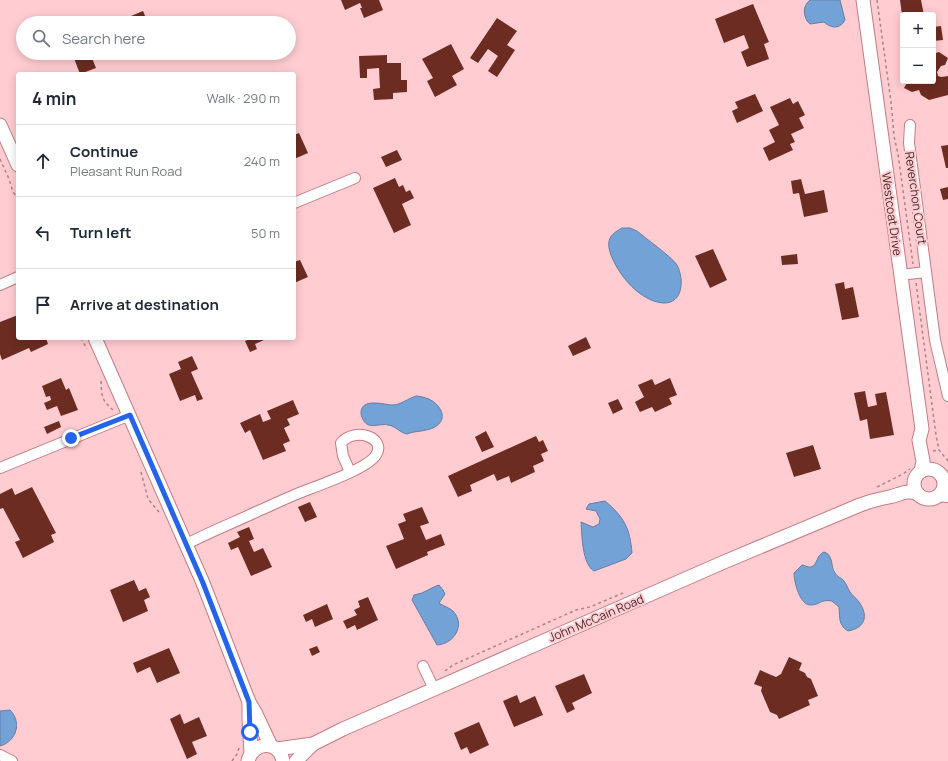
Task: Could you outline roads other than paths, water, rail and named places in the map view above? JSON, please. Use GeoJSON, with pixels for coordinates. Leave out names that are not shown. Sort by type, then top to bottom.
{"type":"FeatureCollection","features":[{"type":"Feature","properties":{"kind":"main road","name":"Westcoat Drive"},"geometry":{"type":"LineString","coordinates":[[863,0],[922,429],[920,440],[923,461],[918,474]]}},
{"type":"Feature","properties":{"kind":"main road"},"geometry":{"type":"LineString","coordinates":[[0,125],[16,161]]}},
{"type":"Feature","properties":{"kind":"main road"},"geometry":{"type":"LineString","coordinates":[[96,340],[125,417],[187,544],[249,702],[274,748],[280,753],[283,761]]}},
{"type":"Feature","properties":{"kind":"main road","name":"Westcoat Drive"},"geometry":{"type":"LineString","coordinates":[[922,429],[928,438],[931,457],[943,480]]}},
{"type":"Feature","properties":{"kind":"main road"},"geometry":{"type":"LineString","coordinates":[[930,469],[943,480],[943,497],[928,499],[918,494],[914,483],[918,474],[930,469]]}},
{"type":"Feature","properties":{"kind":"main road","name":"John McCain Road"},"geometry":{"type":"LineString","coordinates":[[880,498],[888,490],[918,474]]}},
{"type":"Feature","properties":{"kind":"main road","name":"John McCain Road"},"geometry":{"type":"LineString","coordinates":[[296,761],[313,744],[343,729],[724,562],[860,505],[880,498],[890,497],[909,491],[918,494]]}},
{"type":"Feature","properties":{"kind":"main road"},"geometry":{"type":"LineString","coordinates":[[247,758],[250,737],[249,702]]}},
{"type":"Feature","properties":{"kind":"main road","name":"John McCain Road"},"geometry":{"type":"LineString","coordinates":[[247,758],[259,747],[274,748],[313,744]]}},
{"type":"Feature","properties":{"kind":"street","name":"Reverchon Court"},"geometry":{"type":"LineString","coordinates":[[910,125],[909,143],[926,272],[939,362],[948,396]]}},
{"type":"Feature","properties":{"kind":"street"},"geometry":{"type":"LineString","coordinates":[[296,202],[355,178]]}},
{"type":"Feature","properties":{"kind":"street"},"geometry":{"type":"LineString","coordinates":[[900,275],[926,272]]}},
{"type":"Feature","properties":{"kind":"street"},"geometry":{"type":"LineString","coordinates":[[0,285],[16,278]]}},
{"type":"Feature","properties":{"kind":"street"},"geometry":{"type":"LineString","coordinates":[[0,468],[125,417]]}},
{"type":"Feature","properties":{"kind":"street"},"geometry":{"type":"LineString","coordinates":[[187,544],[207,533],[350,472]]}},
{"type":"Feature","properties":{"kind":"street"},"geometry":{"type":"LineString","coordinates":[[423,666],[434,689]]}},
{"type":"Feature","properties":{"kind":"street"},"geometry":{"type":"LineString","coordinates":[[0,755],[12,761]]}},
{"type":"Feature","properties":{"kind":"water"},"geometry":{"type":"Polygon","coordinates":[[[810,0],[840,0],[845,20],[841,25],[836,27],[830,26],[824,22],[810,24],[807,21],[804,12],[806,5],[810,0]]]}},
{"type":"Feature","properties":{"kind":"water"},"geometry":{"type":"Polygon","coordinates":[[[622,228],[630,228],[637,231],[664,252],[677,265],[681,277],[681,283],[679,295],[675,299],[670,302],[663,303],[646,298],[631,286],[619,271],[611,255],[609,242],[611,236],[622,228]]]}},
{"type":"Feature","properties":{"kind":"water"},"geometry":{"type":"Polygon","coordinates":[[[416,396],[431,400],[438,406],[441,410],[442,418],[438,425],[431,429],[407,434],[391,426],[369,425],[362,418],[362,408],[369,403],[396,405],[416,396]]]}},
{"type":"Feature","properties":{"kind":"water"},"geometry":{"type":"Polygon","coordinates":[[[605,501],[617,512],[625,524],[630,537],[632,553],[626,559],[594,571],[587,562],[585,556],[582,541],[581,522],[593,527],[599,524],[600,519],[596,511],[586,509],[589,504],[605,501]]]}},
{"type":"Feature","properties":{"kind":"water"},"geometry":{"type":"Polygon","coordinates":[[[824,552],[831,558],[836,574],[844,581],[864,612],[864,621],[854,629],[848,631],[845,629],[840,620],[839,607],[832,601],[825,601],[811,605],[804,602],[798,593],[794,573],[802,565],[810,567],[813,566],[821,553],[824,552]]]}},
{"type":"Feature","properties":{"kind":"water"},"geometry":{"type":"Polygon","coordinates":[[[439,585],[445,594],[439,603],[453,611],[457,616],[458,628],[453,637],[443,644],[437,645],[412,600],[414,595],[439,585]]]}},
{"type":"Feature","properties":{"kind":"water"},"geometry":{"type":"Polygon","coordinates":[[[10,710],[16,720],[16,731],[14,736],[6,744],[0,746],[0,711],[10,710]]]}}]}
